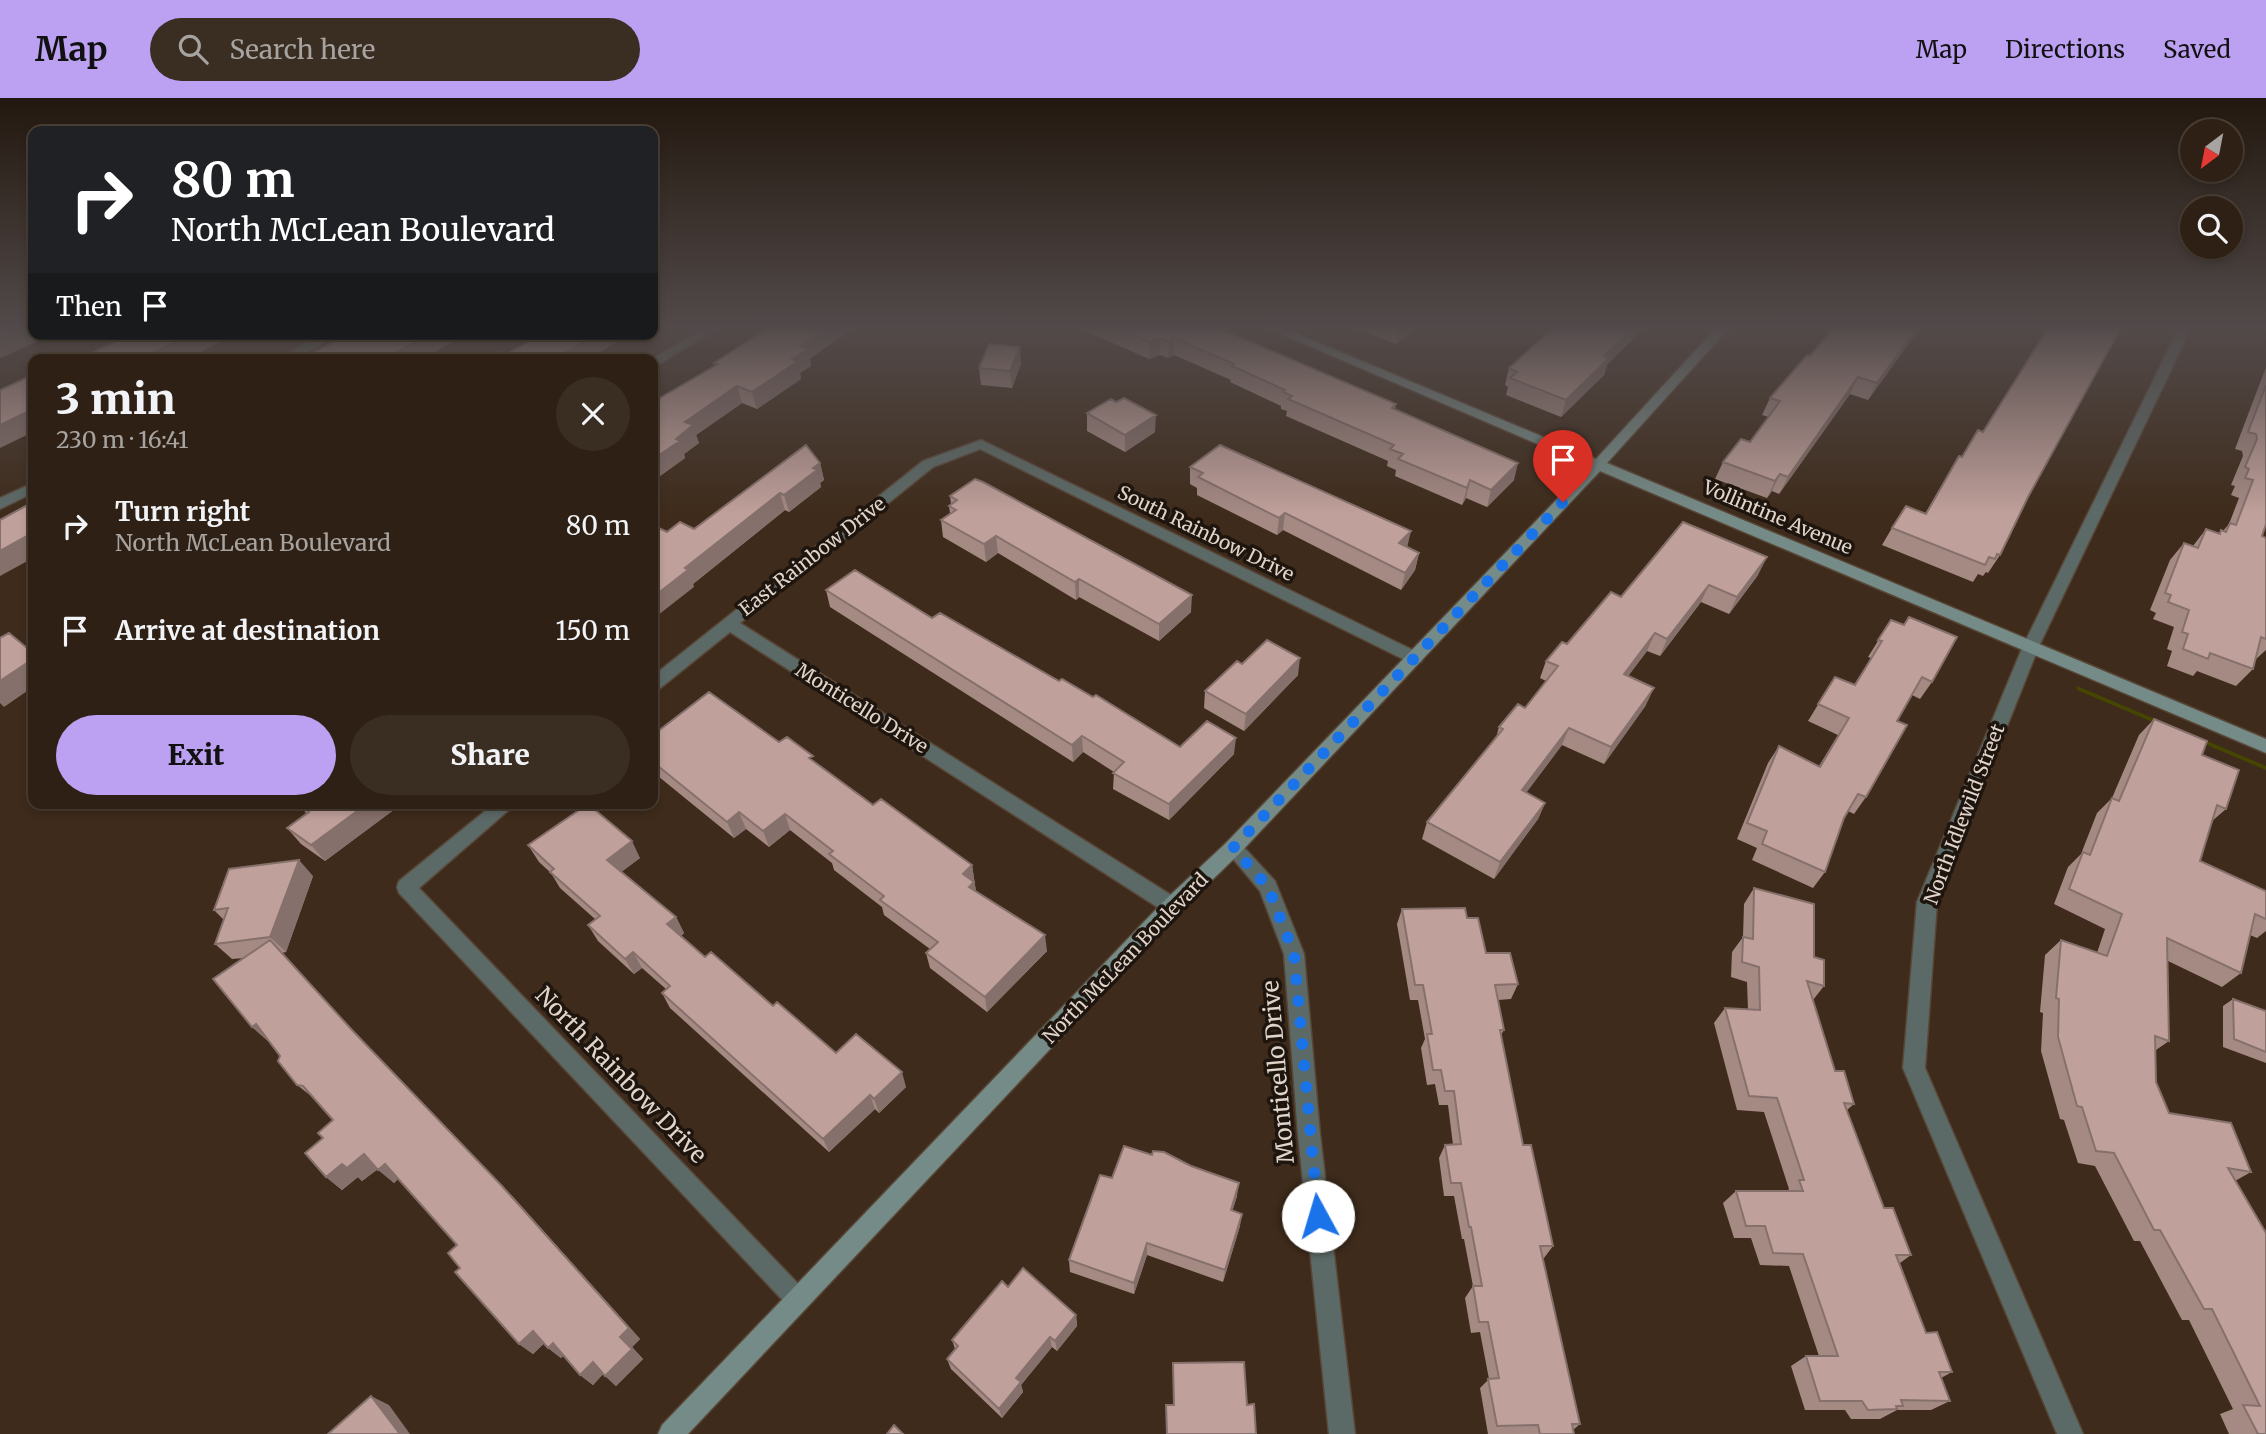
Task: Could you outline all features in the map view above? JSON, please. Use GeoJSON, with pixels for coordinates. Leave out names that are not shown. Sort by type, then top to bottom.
{"type":"FeatureCollection","features":[{"type":"Feature","properties":{"kind":"main road","name":"Vollintine Avenue"},"geometry":{"type":"LineString","coordinates":[[1422,390],[2266,746]]}},
{"type":"Feature","properties":{"kind":"main road","name":"North McLean Boulevard"},"geometry":{"type":"LineString","coordinates":[[671,1434],[1172,906],[1233,848],[1666,390]]}},
{"type":"Feature","properties":{"kind":"street","name":"North Idlewild Street"},"geometry":{"type":"LineString","coordinates":[[2070,1434],[1914,1068],[1927,902],[2031,646],[2155,390]]}},
{"type":"Feature","properties":{"kind":"street","name":"East Rainbow Drive"},"geometry":{"type":"LineString","coordinates":[[658,681],[928,464],[981,444]]}},
{"type":"Feature","properties":{"kind":"street","name":"South Rainbow Drive"},"geometry":{"type":"LineString","coordinates":[[981,444],[1415,657]]}},
{"type":"Feature","properties":{"kind":"street"},"geometry":{"type":"LineString","coordinates":[[0,504],[28,490]]}},
{"type":"Feature","properties":{"kind":"street","name":"Monticello Drive"},"geometry":{"type":"LineString","coordinates":[[728,623],[1172,906]]}},
{"type":"Feature","properties":{"kind":"street","name":"North Rainbow Drive"},"geometry":{"type":"LineString","coordinates":[[501,809],[406,887],[798,1300]]}},
{"type":"Feature","properties":{"kind":"street","name":"Monticello Drive"},"geometry":{"type":"LineString","coordinates":[[1233,848],[1268,887],[1294,954],[1309,1134],[1342,1434]]}},
{"type":"Feature","properties":{"kind":"shaded area"},"geometry":{"type":"Polygon","coordinates":[[[2077,686],[2266,766],[2266,770],[2077,690],[2077,686]]]}},
{"type":"Feature","properties":{"kind":"building"},"geometry":{"type":"Polygon","coordinates":[[[0,390],[28,390],[28,411],[0,425],[0,390]]]}},
{"type":"Feature","properties":{"kind":"building"},"geometry":{"type":"Polygon","coordinates":[[[673,390],[731,390],[685,422],[693,425],[676,439],[680,441],[658,456],[658,399],[673,390]]]}},
{"type":"Feature","properties":{"kind":"building"},"geometry":{"type":"Polygon","coordinates":[[[1364,390],[1396,404],[1392,408],[1518,463],[1491,490],[1470,480],[1467,488],[1398,459],[1403,454],[1390,449],[1394,445],[1288,399],[1292,396],[1283,392],[1364,390]]]}},
{"type":"Feature","properties":{"kind":"building"},"geometry":{"type":"Polygon","coordinates":[[[1541,390],[1576,390],[1566,400],[1541,390]]]}},
{"type":"Feature","properties":{"kind":"building"},"geometry":{"type":"Polygon","coordinates":[[[1777,390],[1849,390],[1788,477],[1780,474],[1775,481],[1723,462],[1741,439],[1750,442],[1780,401],[1770,398],[1777,390]]]}},
{"type":"Feature","properties":{"kind":"building"},"geometry":{"type":"Polygon","coordinates":[[[2009,390],[2087,390],[2028,497],[2000,555],[1997,554],[1995,559],[1989,557],[1985,565],[1892,528],[1906,506],[1926,514],[1959,456],[1962,457],[1978,430],[1983,432],[2009,390]]]}},
{"type":"Feature","properties":{"kind":"building"},"geometry":{"type":"Polygon","coordinates":[[[2266,390],[2266,524],[2262,536],[2266,538],[2266,639],[2261,637],[2253,669],[2210,653],[2208,659],[2183,649],[2188,634],[2182,632],[2189,610],[2168,602],[2171,595],[2165,593],[2184,543],[2198,548],[2206,529],[2220,534],[2221,530],[2226,532],[2230,523],[2236,525],[2253,480],[2245,478],[2249,469],[2245,467],[2257,439],[2256,434],[2248,432],[2266,390]]]}},
{"type":"Feature","properties":{"kind":"building"},"geometry":{"type":"Polygon","coordinates":[[[1124,398],[1156,415],[1125,435],[1087,413],[1111,399],[1116,402],[1124,398]]]}},
{"type":"Feature","properties":{"kind":"building"},"geometry":{"type":"Polygon","coordinates":[[[806,445],[820,463],[813,468],[817,470],[784,495],[780,493],[685,568],[688,570],[658,593],[658,528],[667,532],[680,522],[694,529],[806,445]]]}},
{"type":"Feature","properties":{"kind":"building"},"geometry":{"type":"Polygon","coordinates":[[[1220,445],[1411,531],[1399,543],[1419,553],[1405,573],[1285,513],[1279,518],[1198,477],[1203,473],[1190,467],[1220,445]]]}},
{"type":"Feature","properties":{"kind":"building"},"geometry":{"type":"Polygon","coordinates":[[[975,479],[1192,595],[1159,624],[1079,579],[1075,582],[996,536],[984,544],[941,520],[956,510],[949,506],[957,500],[950,496],[975,479]]]}},
{"type":"Feature","properties":{"kind":"building"},"geometry":{"type":"Polygon","coordinates":[[[28,505],[28,536],[0,551],[0,520],[28,505]]]}},
{"type":"Feature","properties":{"kind":"building"},"geometry":{"type":"Polygon","coordinates":[[[1683,522],[1767,557],[1737,597],[1709,585],[1667,639],[1655,633],[1624,674],[1654,688],[1611,747],[1569,728],[1522,790],[1545,803],[1500,862],[1427,822],[1503,729],[1499,727],[1518,704],[1525,708],[1558,666],[1546,661],[1562,642],[1567,644],[1611,592],[1621,597],[1683,522]]]}},
{"type":"Feature","properties":{"kind":"building"},"geometry":{"type":"Polygon","coordinates":[[[855,570],[932,618],[940,613],[1059,681],[1062,679],[1093,697],[1096,695],[1180,747],[1207,721],[1236,738],[1169,804],[1113,773],[1124,762],[1082,736],[1072,745],[826,590],[855,570]]]}},
{"type":"Feature","properties":{"kind":"building"},"geometry":{"type":"Polygon","coordinates":[[[1909,617],[1957,637],[1932,682],[1922,677],[1897,721],[1907,725],[1866,797],[1858,794],[1844,818],[1825,872],[1762,844],[1767,831],[1747,823],[1779,746],[1820,767],[1849,718],[1818,704],[1835,677],[1855,685],[1882,641],[1878,640],[1891,620],[1904,625],[1909,617]]]}},
{"type":"Feature","properties":{"kind":"building"},"geometry":{"type":"Polygon","coordinates":[[[9,633],[28,649],[28,662],[0,681],[0,638],[9,633]]]}},
{"type":"Feature","properties":{"kind":"building"},"geometry":{"type":"Polygon","coordinates":[[[1267,640],[1300,658],[1246,714],[1205,691],[1237,661],[1242,664],[1267,640]]]}},
{"type":"Feature","properties":{"kind":"building"},"geometry":{"type":"Polygon","coordinates":[[[709,692],[779,742],[787,737],[813,756],[809,758],[873,805],[881,799],[972,865],[963,874],[974,882],[969,887],[1045,935],[985,997],[926,953],[938,942],[880,900],[884,896],[829,854],[833,851],[785,814],[763,831],[739,812],[727,822],[658,766],[658,731],[709,692]]]}},
{"type":"Feature","properties":{"kind":"building"},"geometry":{"type":"Polygon","coordinates":[[[2154,719],[2207,741],[2202,755],[2239,770],[2226,809],[2217,805],[2200,861],[2266,891],[2266,919],[2255,914],[2241,973],[2167,938],[2169,1041],[2155,1036],[2156,1082],[2169,1113],[2231,1123],[2251,1172],[2228,1168],[2266,1233],[2266,1434],[2258,1434],[2243,1405],[2260,1406],[2212,1309],[2204,1309],[2160,1230],[2154,1230],[2114,1153],[2096,1151],[2082,1107],[2077,1106],[2058,1037],[2059,999],[2056,998],[2061,940],[2107,956],[2122,914],[2069,889],[2083,852],[2090,855],[2112,798],[2119,801],[2154,719]]]}},
{"type":"Feature","properties":{"kind":"building"},"geometry":{"type":"Polygon","coordinates":[[[304,809],[360,809],[311,845],[287,828],[309,812],[304,809]]]}},
{"type":"Feature","properties":{"kind":"building"},"geometry":{"type":"Polygon","coordinates":[[[581,809],[594,809],[632,841],[607,860],[676,917],[667,924],[705,957],[711,952],[773,1006],[777,1002],[836,1053],[856,1034],[902,1072],[874,1099],[870,1095],[823,1139],[662,993],[670,986],[633,952],[625,959],[588,925],[600,916],[550,872],[554,869],[528,845],[581,809]]]}},
{"type":"Feature","properties":{"kind":"building"},"geometry":{"type":"Polygon","coordinates":[[[299,860],[270,937],[215,944],[228,908],[214,910],[229,869],[299,860]]]}},
{"type":"Feature","properties":{"kind":"building"},"geometry":{"type":"Polygon","coordinates":[[[1754,888],[1814,904],[1814,957],[1824,960],[1824,986],[1807,981],[1835,1071],[1844,1071],[1854,1104],[1844,1103],[1884,1208],[1893,1208],[1911,1255],[1896,1255],[1926,1333],[1937,1332],[1952,1372],[1939,1372],[1950,1401],[1901,1400],[1903,1406],[1896,1406],[1897,1409],[1868,1410],[1862,1401],[1820,1401],[1806,1356],[1838,1356],[1803,1254],[1773,1253],[1765,1226],[1746,1226],[1736,1191],[1803,1191],[1799,1180],[1804,1180],[1777,1098],[1749,1096],[1725,1008],[1760,1010],[1759,967],[1742,962],[1743,937],[1753,939],[1754,888]]]}},
{"type":"Feature","properties":{"kind":"building"},"geometry":{"type":"Polygon","coordinates":[[[1465,908],[1467,918],[1478,918],[1486,953],[1510,953],[1518,984],[1495,985],[1504,1030],[1500,1030],[1523,1145],[1531,1145],[1553,1246],[1540,1246],[1580,1424],[1572,1424],[1574,1434],[1540,1434],[1538,1425],[1497,1426],[1488,1379],[1499,1378],[1488,1322],[1479,1322],[1473,1286],[1482,1286],[1461,1183],[1451,1183],[1445,1145],[1461,1144],[1454,1091],[1445,1091],[1441,1070],[1433,1070],[1427,1034],[1432,1034],[1423,985],[1415,985],[1402,909],[1465,908]]]}},
{"type":"Feature","properties":{"kind":"building"},"geometry":{"type":"Polygon","coordinates":[[[270,940],[501,1185],[629,1328],[620,1337],[632,1349],[605,1376],[593,1362],[580,1375],[553,1343],[548,1348],[533,1331],[519,1344],[455,1272],[460,1268],[448,1253],[457,1245],[385,1164],[378,1170],[364,1154],[347,1168],[342,1164],[326,1177],[305,1153],[323,1138],[318,1133],[333,1120],[303,1086],[297,1085],[278,1061],[280,1056],[256,1024],[252,1027],[213,979],[270,940]]]}},
{"type":"Feature","properties":{"kind":"building"},"geometry":{"type":"Polygon","coordinates":[[[2233,999],[2266,1011],[2266,1052],[2234,1039],[2233,999]]]}},
{"type":"Feature","properties":{"kind":"building"},"geometry":{"type":"Polygon","coordinates":[[[1124,1146],[1152,1155],[1153,1151],[1164,1152],[1191,1166],[1239,1183],[1231,1210],[1242,1214],[1225,1270],[1147,1243],[1134,1283],[1069,1260],[1100,1175],[1112,1178],[1124,1146]]]}},
{"type":"Feature","properties":{"kind":"building"},"geometry":{"type":"Polygon","coordinates":[[[1023,1268],[1076,1315],[1055,1341],[1050,1337],[1016,1378],[1021,1382],[999,1409],[947,1359],[958,1346],[952,1340],[1002,1281],[1008,1287],[1023,1268]]]}},
{"type":"Feature","properties":{"kind":"building"},"geometry":{"type":"Polygon","coordinates":[[[1244,1362],[1247,1405],[1254,1404],[1256,1434],[1167,1434],[1166,1405],[1174,1405],[1173,1363],[1244,1362]]]}},
{"type":"Feature","properties":{"kind":"building"},"geometry":{"type":"Polygon","coordinates":[[[371,1396],[400,1434],[328,1434],[371,1396]]]}},
{"type":"Feature","properties":{"kind":"building"},"geometry":{"type":"Polygon","coordinates":[[[894,1425],[903,1434],[887,1434],[894,1425]]]}},
{"type":"Feature","properties":{"kind":"route"},"geometry":{"type":"LineString","coordinates":[[1318,1216],[1294,954],[1268,887],[1233,848],[1563,502]]}}]}
